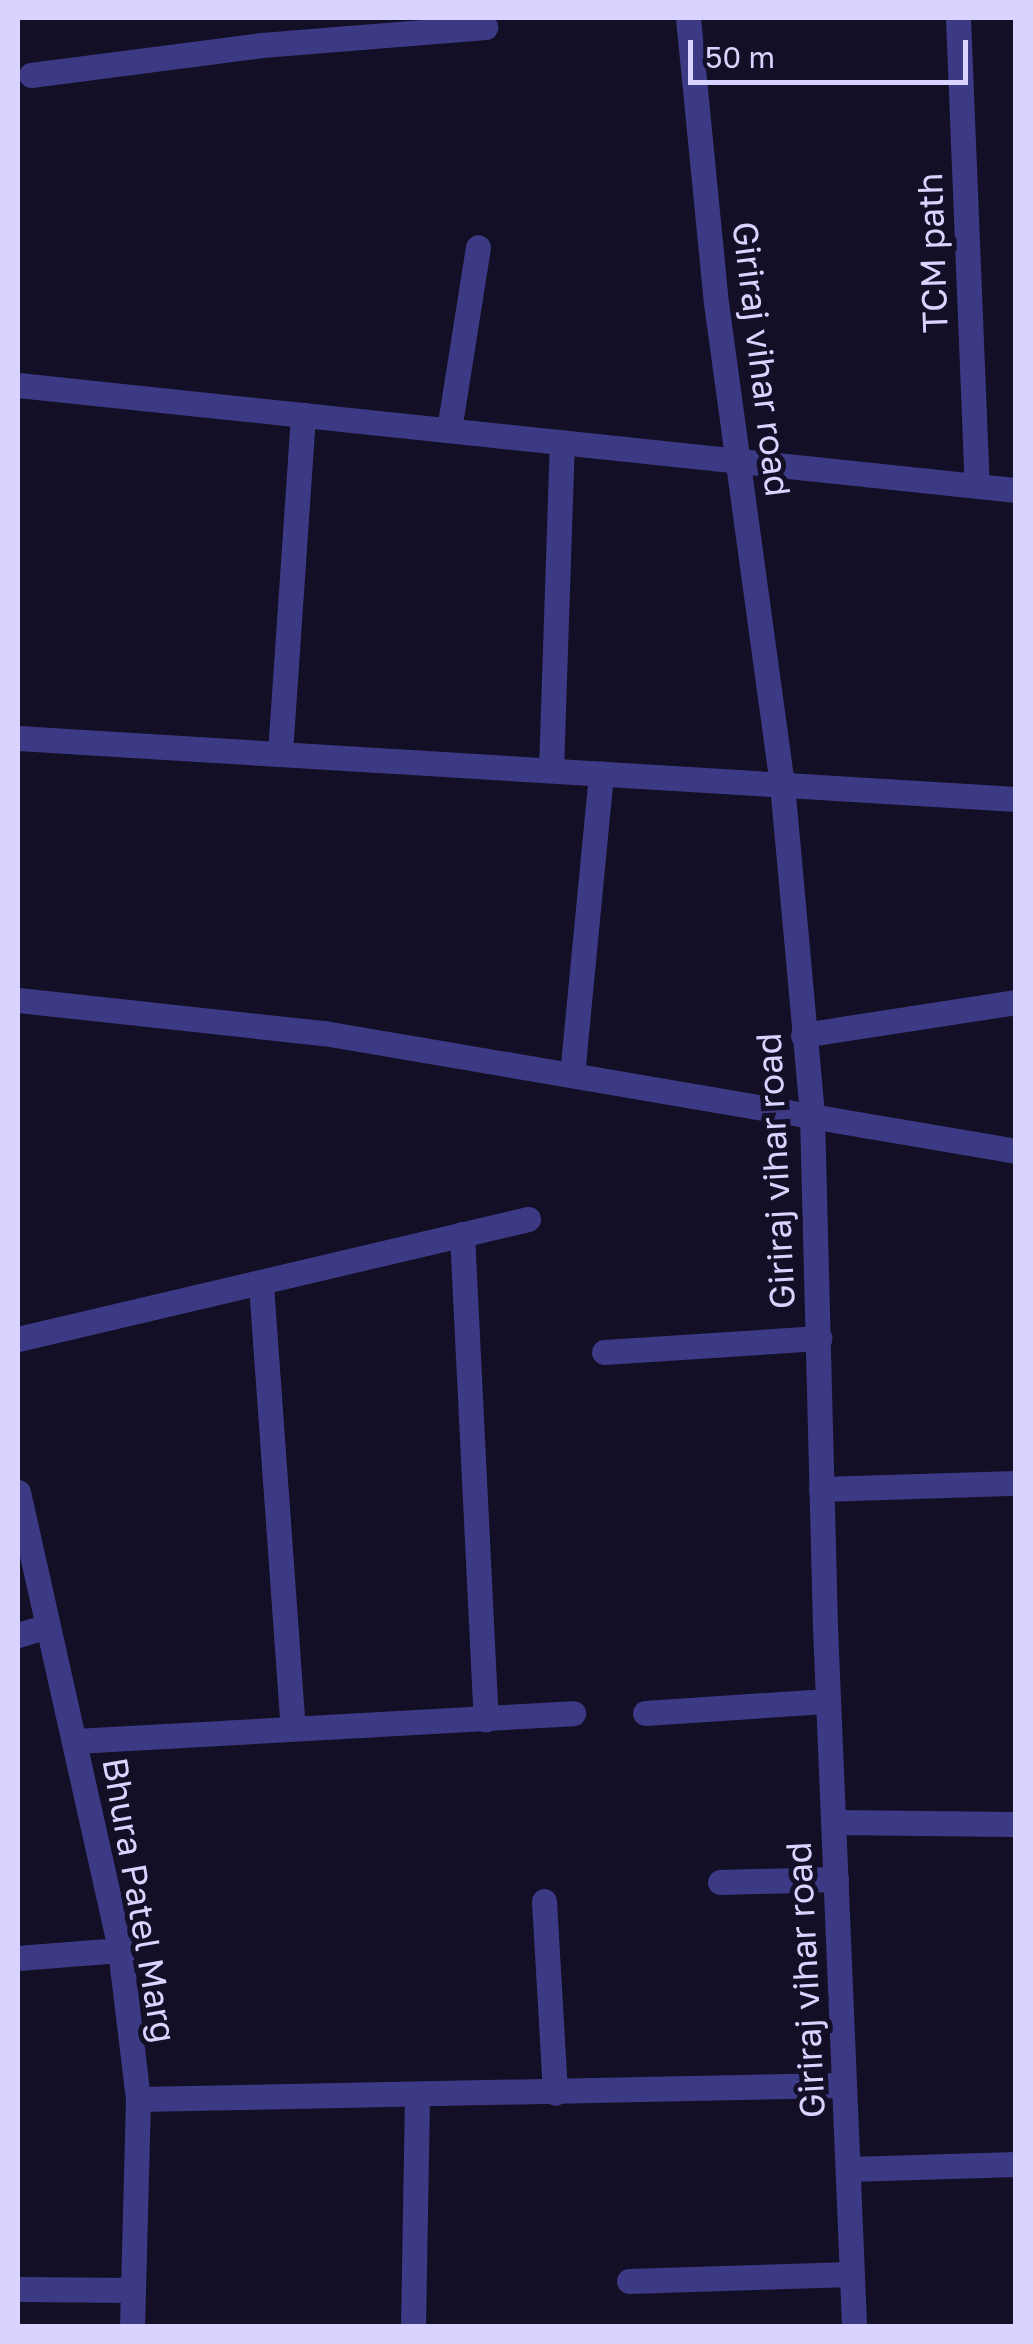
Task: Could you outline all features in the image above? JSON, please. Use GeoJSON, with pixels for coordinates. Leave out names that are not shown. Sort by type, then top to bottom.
{"type":"FeatureCollection","features":[{"type":"Feature","properties":{"kind":"street"},"geometry":{"type":"LineString","coordinates":[[258,18],[262,44]]}},
{"type":"Feature","properties":{"kind":"street","name":"Giriraj vihar road"},"geometry":{"type":"LineString","coordinates":[[688,18],[738,461],[782,784],[812,1116],[828,1701],[854,2326]]}},
{"type":"Feature","properties":{"kind":"street","name":"TCM path"},"geometry":{"type":"LineString","coordinates":[[958,18],[977,486]]}},
{"type":"Feature","properties":{"kind":"street"},"geometry":{"type":"LineString","coordinates":[[31,75],[262,44],[485,28]]}},
{"type":"Feature","properties":{"kind":"street"},"geometry":{"type":"LineString","coordinates":[[449,430],[478,248]]}},
{"type":"Feature","properties":{"kind":"street"},"geometry":{"type":"LineString","coordinates":[[18,385],[1016,490]]}},
{"type":"Feature","properties":{"kind":"street"},"geometry":{"type":"LineString","coordinates":[[280,752],[303,415]]}},
{"type":"Feature","properties":{"kind":"street"},"geometry":{"type":"LineString","coordinates":[[551,770],[562,442]]}},
{"type":"Feature","properties":{"kind":"street"},"geometry":{"type":"LineString","coordinates":[[18,738],[1016,799]]}},
{"type":"Feature","properties":{"kind":"street"},"geometry":{"type":"LineString","coordinates":[[572,1075],[601,773]]}},
{"type":"Feature","properties":{"kind":"street"},"geometry":{"type":"LineString","coordinates":[[18,1000],[324,1033],[1016,1151]]}},
{"type":"Feature","properties":{"kind":"street"},"geometry":{"type":"LineString","coordinates":[[803,1035],[1016,1002]]}},
{"type":"Feature","properties":{"kind":"street"},"geometry":{"type":"LineString","coordinates":[[18,1338],[261,1285],[528,1219]]}},
{"type":"Feature","properties":{"kind":"street"},"geometry":{"type":"LineString","coordinates":[[462,1234],[486,1719]]}},
{"type":"Feature","properties":{"kind":"street"},"geometry":{"type":"LineString","coordinates":[[261,1285],[293,1728]]}},
{"type":"Feature","properties":{"kind":"street"},"geometry":{"type":"LineString","coordinates":[[604,1352],[820,1338]]}},
{"type":"Feature","properties":{"kind":"street"},"geometry":{"type":"LineString","coordinates":[[822,1489],[1016,1483]]}},
{"type":"Feature","properties":{"kind":"street","name":"Bhura Patel Marg"},"geometry":{"type":"LineString","coordinates":[[18,1492],[120,1950],[138,2099],[132,2326]]}},
{"type":"Feature","properties":{"kind":"street"},"geometry":{"type":"LineString","coordinates":[[18,1635],[47,1626]]}},
{"type":"Feature","properties":{"kind":"street"},"geometry":{"type":"LineString","coordinates":[[644,1713],[828,1701]]}},
{"type":"Feature","properties":{"kind":"street"},"geometry":{"type":"LineString","coordinates":[[75,1742],[573,1713]]}},
{"type":"Feature","properties":{"kind":"street"},"geometry":{"type":"LineString","coordinates":[[833,1822],[1014,1824]]}},
{"type":"Feature","properties":{"kind":"street"},"geometry":{"type":"LineString","coordinates":[[720,1882],[836,1879]]}},
{"type":"Feature","properties":{"kind":"street"},"geometry":{"type":"LineString","coordinates":[[544,1901],[555,2093]]}},
{"type":"Feature","properties":{"kind":"street"},"geometry":{"type":"LineString","coordinates":[[18,1958],[120,1950]]}},
{"type":"Feature","properties":{"kind":"street"},"geometry":{"type":"LineString","coordinates":[[138,2099],[843,2084]]}},
{"type":"Feature","properties":{"kind":"street"},"geometry":{"type":"LineString","coordinates":[[414,2326],[417,2096]]}},
{"type":"Feature","properties":{"kind":"street"},"geometry":{"type":"LineString","coordinates":[[849,2170],[1016,2164]]}},
{"type":"Feature","properties":{"kind":"street"},"geometry":{"type":"LineString","coordinates":[[628,2282],[852,2274]]}},
{"type":"Feature","properties":{"kind":"street"},"geometry":{"type":"LineString","coordinates":[[18,2290],[133,2290]]}}]}
